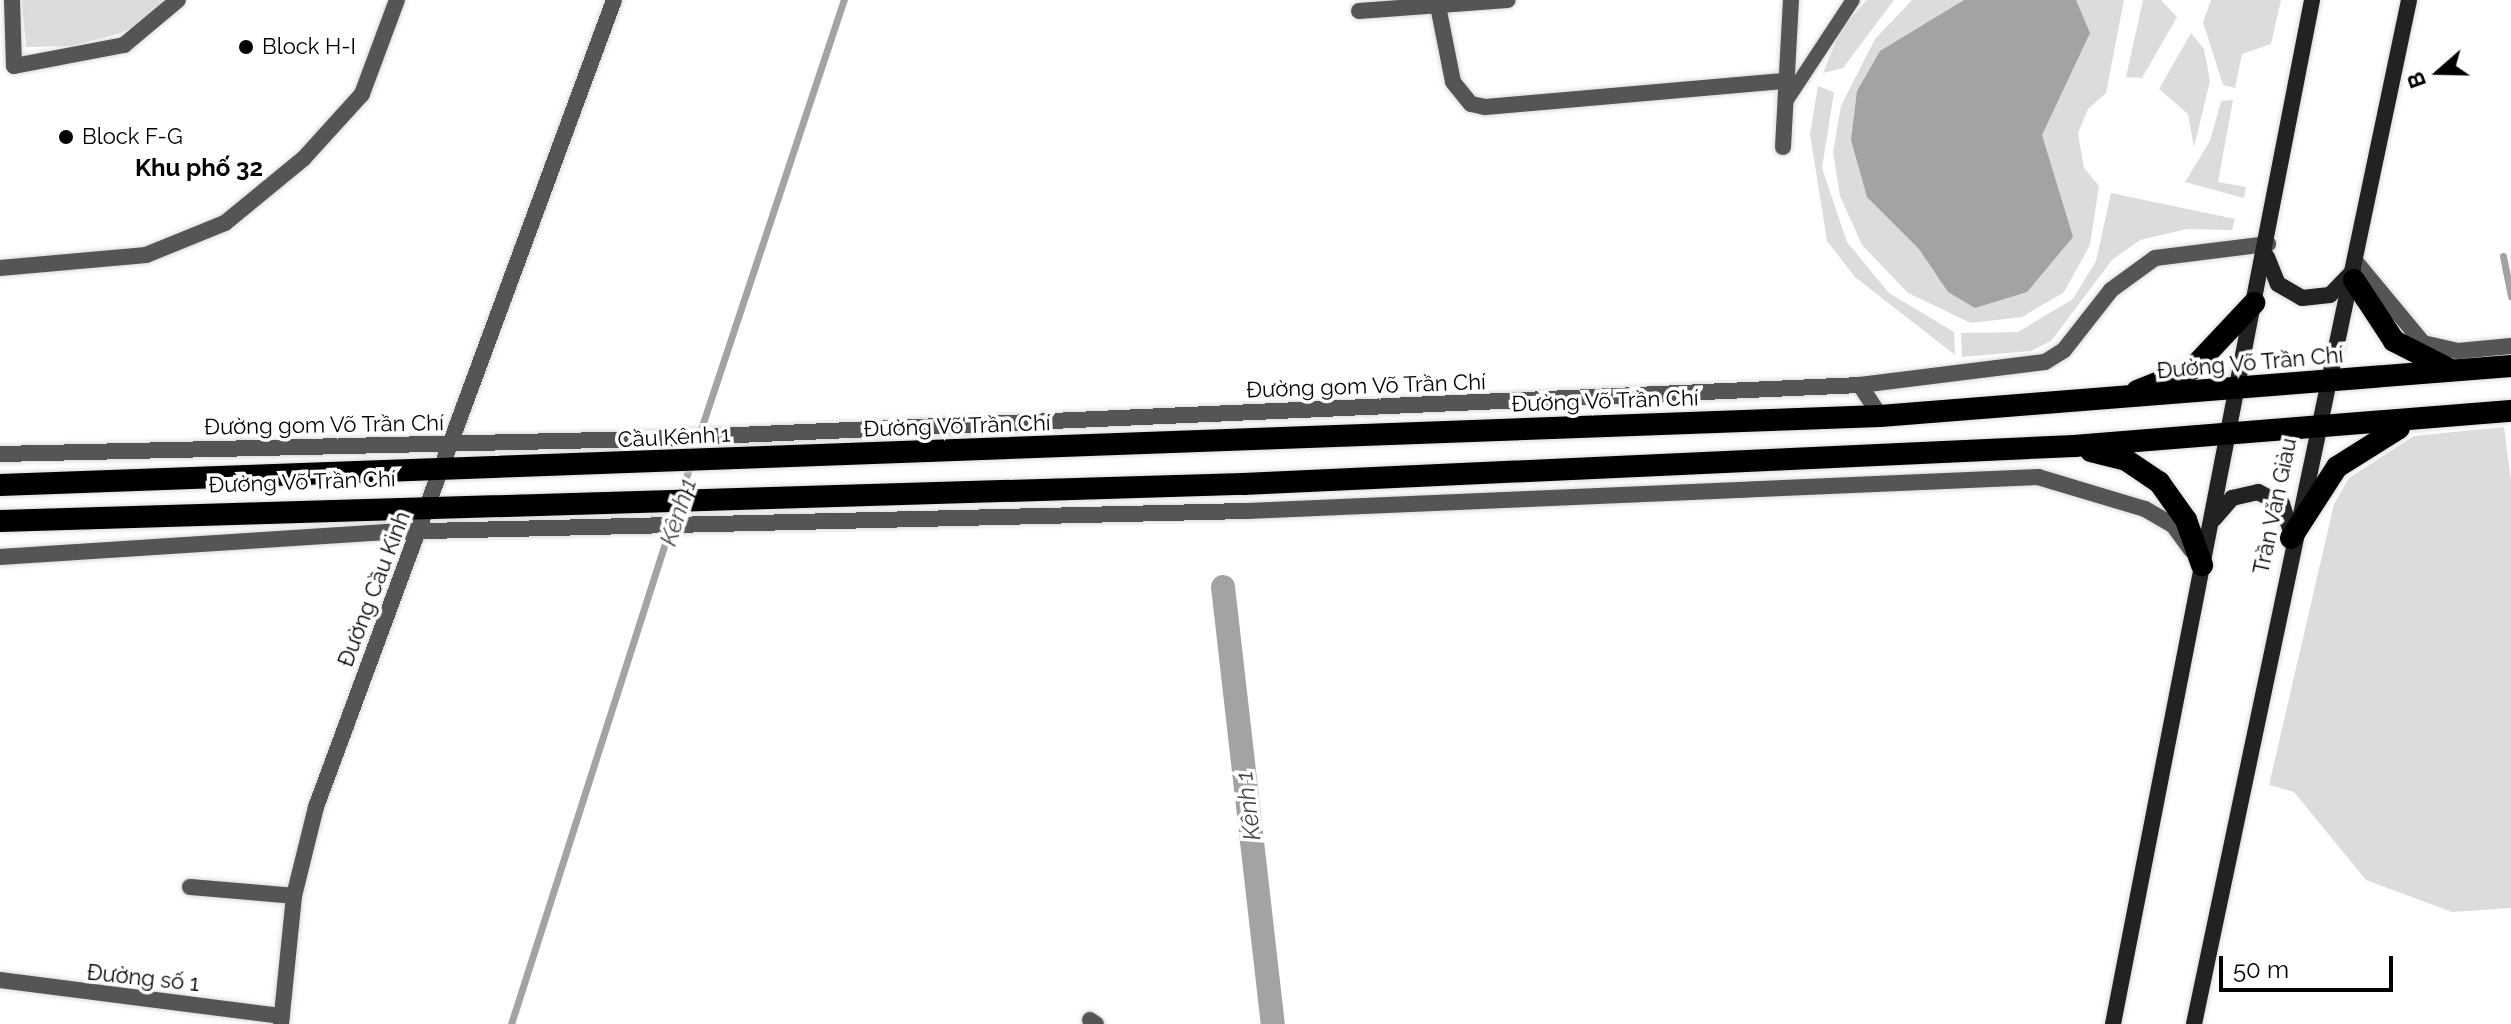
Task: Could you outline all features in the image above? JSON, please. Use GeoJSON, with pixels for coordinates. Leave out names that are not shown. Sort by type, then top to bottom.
{"type":"FeatureCollection","features":[{"type":"Feature","properties":{"kind":"highway"},"geometry":{"type":"LineString","coordinates":[[2355,271],[2394,341],[2461,371]]}},
{"type":"Feature","properties":{"kind":"highway"},"geometry":{"type":"LineString","coordinates":[[2107,401],[2192,369],[2254,303]]}},
{"type":"Feature","properties":{"kind":"highway","name":"Đường Võ Trần Chí"},"geometry":{"type":"LineString","coordinates":[[743,460],[1880,416],[2235,392],[2461,371],[2509,353]]}},
{"type":"Feature","properties":{"kind":"highway"},"geometry":{"type":"LineString","coordinates":[[2074,446],[2511,411]]}},
{"type":"Feature","properties":{"kind":"highway"},"geometry":{"type":"LineString","coordinates":[[2290,544],[2321,484],[2372,439],[2445,417]]}},
{"type":"Feature","properties":{"kind":"highway"},"geometry":{"type":"LineString","coordinates":[[2074,446],[2126,460],[2159,482],[2186,520],[2202,565]]}},
{"type":"Feature","properties":{"kind":"highway","name":"Đường Võ Trần Chí"},"geometry":{"type":"LineString","coordinates":[[0,521],[430,503],[1243,484],[2074,446]]}},
{"type":"Feature","properties":{"kind":"highway","name":"Cầu Kênh 1"},"geometry":{"type":"LineString","coordinates":[[606,466],[743,460]]}},
{"type":"Feature","properties":{"kind":"highway","name":"Đường Võ Trần Chí"},"geometry":{"type":"LineString","coordinates":[[0,485],[442,467],[606,466]]}},
{"type":"Feature","properties":{"kind":"main road"},"geometry":{"type":"LineString","coordinates":[[2113,1024],[2235,392],[2268,244],[2312,0]]}},
{"type":"Feature","properties":{"kind":"main road","name":"Trần Văn Giàu"},"geometry":{"type":"LineString","coordinates":[[2194,1024],[2314,428],[2355,271],[2409,0]]}},
{"type":"Feature","properties":{"kind":"main road"},"geometry":{"type":"LineString","coordinates":[[2268,244],[2270,273],[2302,298],[2330,295],[2355,271]]}},
{"type":"Feature","properties":{"kind":"main road"},"geometry":{"type":"LineString","coordinates":[[2210,531],[2221,506],[2258,492],[2288,514],[2290,544]]}},
{"type":"Feature","properties":{"kind":"street"},"geometry":{"type":"LineString","coordinates":[[12,0],[7,67],[124,45],[178,0]]}},
{"type":"Feature","properties":{"kind":"street"},"geometry":{"type":"LineString","coordinates":[[0,268],[146,255],[225,223],[304,158],[362,94],[397,0]]}},
{"type":"Feature","properties":{"kind":"street","name":"Đường Cầu Kinh"},"geometry":{"type":"LineString","coordinates":[[282,1020],[294,896],[316,807],[614,0]]}},
{"type":"Feature","properties":{"kind":"street"},"geometry":{"type":"LineString","coordinates":[[1359,11],[1508,0]]}},
{"type":"Feature","properties":{"kind":"street"},"geometry":{"type":"LineString","coordinates":[[1783,147],[1784,81],[1791,0]]}},
{"type":"Feature","properties":{"kind":"street"},"geometry":{"type":"LineString","coordinates":[[1784,104],[1853,0]]}},
{"type":"Feature","properties":{"kind":"street"},"geometry":{"type":"LineString","coordinates":[[1438,6],[1453,82],[1471,104],[1485,107],[1784,81]]}},
{"type":"Feature","properties":{"kind":"street","name":"Đường gom Võ Trần Chí"},"geometry":{"type":"LineString","coordinates":[[755,433],[1860,385],[2045,362],[2064,350],[2111,290],[2155,258],[2268,244]]}},
{"type":"Feature","properties":{"kind":"street"},"geometry":{"type":"LineString","coordinates":[[2355,271],[2423,343],[2458,351],[2509,353]]}},
{"type":"Feature","properties":{"kind":"street"},"geometry":{"type":"LineString","coordinates":[[1860,385],[1880,416]]}},
{"type":"Feature","properties":{"kind":"street","name":"Cầu Kênh 1"},"geometry":{"type":"LineString","coordinates":[[648,439],[755,433]]}},
{"type":"Feature","properties":{"kind":"street","name":"Đường gom Võ Trần Chí"},"geometry":{"type":"LineString","coordinates":[[0,454],[451,446],[648,439]]}},
{"type":"Feature","properties":{"kind":"street"},"geometry":{"type":"LineString","coordinates":[[0,557],[419,532],[2038,477],[2145,509],[2173,525],[2202,565]]}},
{"type":"Feature","properties":{"kind":"street"},"geometry":{"type":"LineString","coordinates":[[190,887],[294,896]]}},
{"type":"Feature","properties":{"kind":"street","name":"Đường số 1"},"geometry":{"type":"LineString","coordinates":[[0,980],[282,1020]]}},
{"type":"Feature","properties":{"kind":"shaded area"},"geometry":{"type":"Polygon","coordinates":[[[22,0],[164,0],[154,15],[121,33],[72,46],[26,47],[22,0]]]}},
{"type":"Feature","properties":{"kind":"shaded area"},"geometry":{"type":"Polygon","coordinates":[[[1867,0],[1894,0],[1843,68],[1823,73],[1841,29],[1867,0]]]}},
{"type":"Feature","properties":{"kind":"shaded area"},"geometry":{"type":"Polygon","coordinates":[[[1912,0],[2124,0],[2106,93],[2088,109],[2078,133],[2084,168],[2099,186],[2090,245],[2064,292],[2022,317],[1971,323],[1908,293],[1862,245],[1840,196],[1833,152],[1841,106],[1875,39],[1912,0]]]}},
{"type":"Feature","properties":{"kind":"shaded area"},"geometry":{"type":"Polygon","coordinates":[[[1964,0],[2076,0],[2090,33],[2042,135],[2073,237],[2027,292],[1975,308],[1948,292],[1919,249],[1867,197],[1851,140],[1857,91],[1880,51],[1964,0]]]}},
{"type":"Feature","properties":{"kind":"shaded area"},"geometry":{"type":"Polygon","coordinates":[[[2143,0],[2161,0],[2177,17],[2142,78],[2126,77],[2143,0]]]}},
{"type":"Feature","properties":{"kind":"shaded area"},"geometry":{"type":"Polygon","coordinates":[[[2211,0],[2281,0],[2271,44],[2242,54],[2235,88],[2223,85],[2203,22],[2211,0]]]}},
{"type":"Feature","properties":{"kind":"shaded area"},"geometry":{"type":"Polygon","coordinates":[[[2191,33],[2204,49],[2210,81],[2194,147],[2188,114],[2159,89],[2191,33]]]}},
{"type":"Feature","properties":{"kind":"shaded area"},"geometry":{"type":"Polygon","coordinates":[[[1818,86],[1834,92],[1822,168],[1847,242],[1889,293],[1954,332],[1955,355],[1855,277],[1827,241],[1810,134],[1818,86]]]}},
{"type":"Feature","properties":{"kind":"shaded area"},"geometry":{"type":"Polygon","coordinates":[[[2233,100],[2218,182],[2246,187],[2244,198],[2185,182],[2210,141],[2221,101],[2233,100]]]}},
{"type":"Feature","properties":{"kind":"shaded area"},"geometry":{"type":"Polygon","coordinates":[[[2111,193],[2235,219],[2232,230],[2187,229],[2140,240],[2112,260],[2051,341],[2031,351],[1962,357],[1961,333],[2018,332],[2073,299],[2096,261],[2111,193]]]}},
{"type":"Feature","properties":{"kind":"shaded area"},"geometry":{"type":"Polygon","coordinates":[[[2504,427],[2511,481],[2511,908],[2452,912],[2366,880],[2294,792],[2269,785],[2334,504],[2349,478],[2414,436],[2504,427]]]}},
{"type":"Feature","properties":{"kind":"waterway","name":"Kênh 1"},"geometry":{"type":"LineString","coordinates":[[699,435],[844,0]]}},
{"type":"Feature","properties":{"kind":"waterway"},"geometry":{"type":"LineString","coordinates":[[2503,256],[2511,296]]}},
{"type":"Feature","properties":{"kind":"waterway","name":"Kênh 1"},"geometry":{"type":"LineString","coordinates":[[511,1024],[691,462]]}},
{"type":"Feature","properties":{"kind":"waterway","name":"Kênh 1"},"geometry":{"type":"LineString","coordinates":[[1223,587],[1273,1024]]}},
{"type":"Feature","properties":{"kind":"place","name":"Block H-I"},"geometry":{"type":"Point","coordinates":[246,47]}},
{"type":"Feature","properties":{"kind":"place","name":"Block F-G"},"geometry":{"type":"Point","coordinates":[66,137]}},
{"type":"Feature","properties":{"kind":"district","name":"Khu phố 32"},"geometry":{"type":"Point","coordinates":[199,168]}}]}
